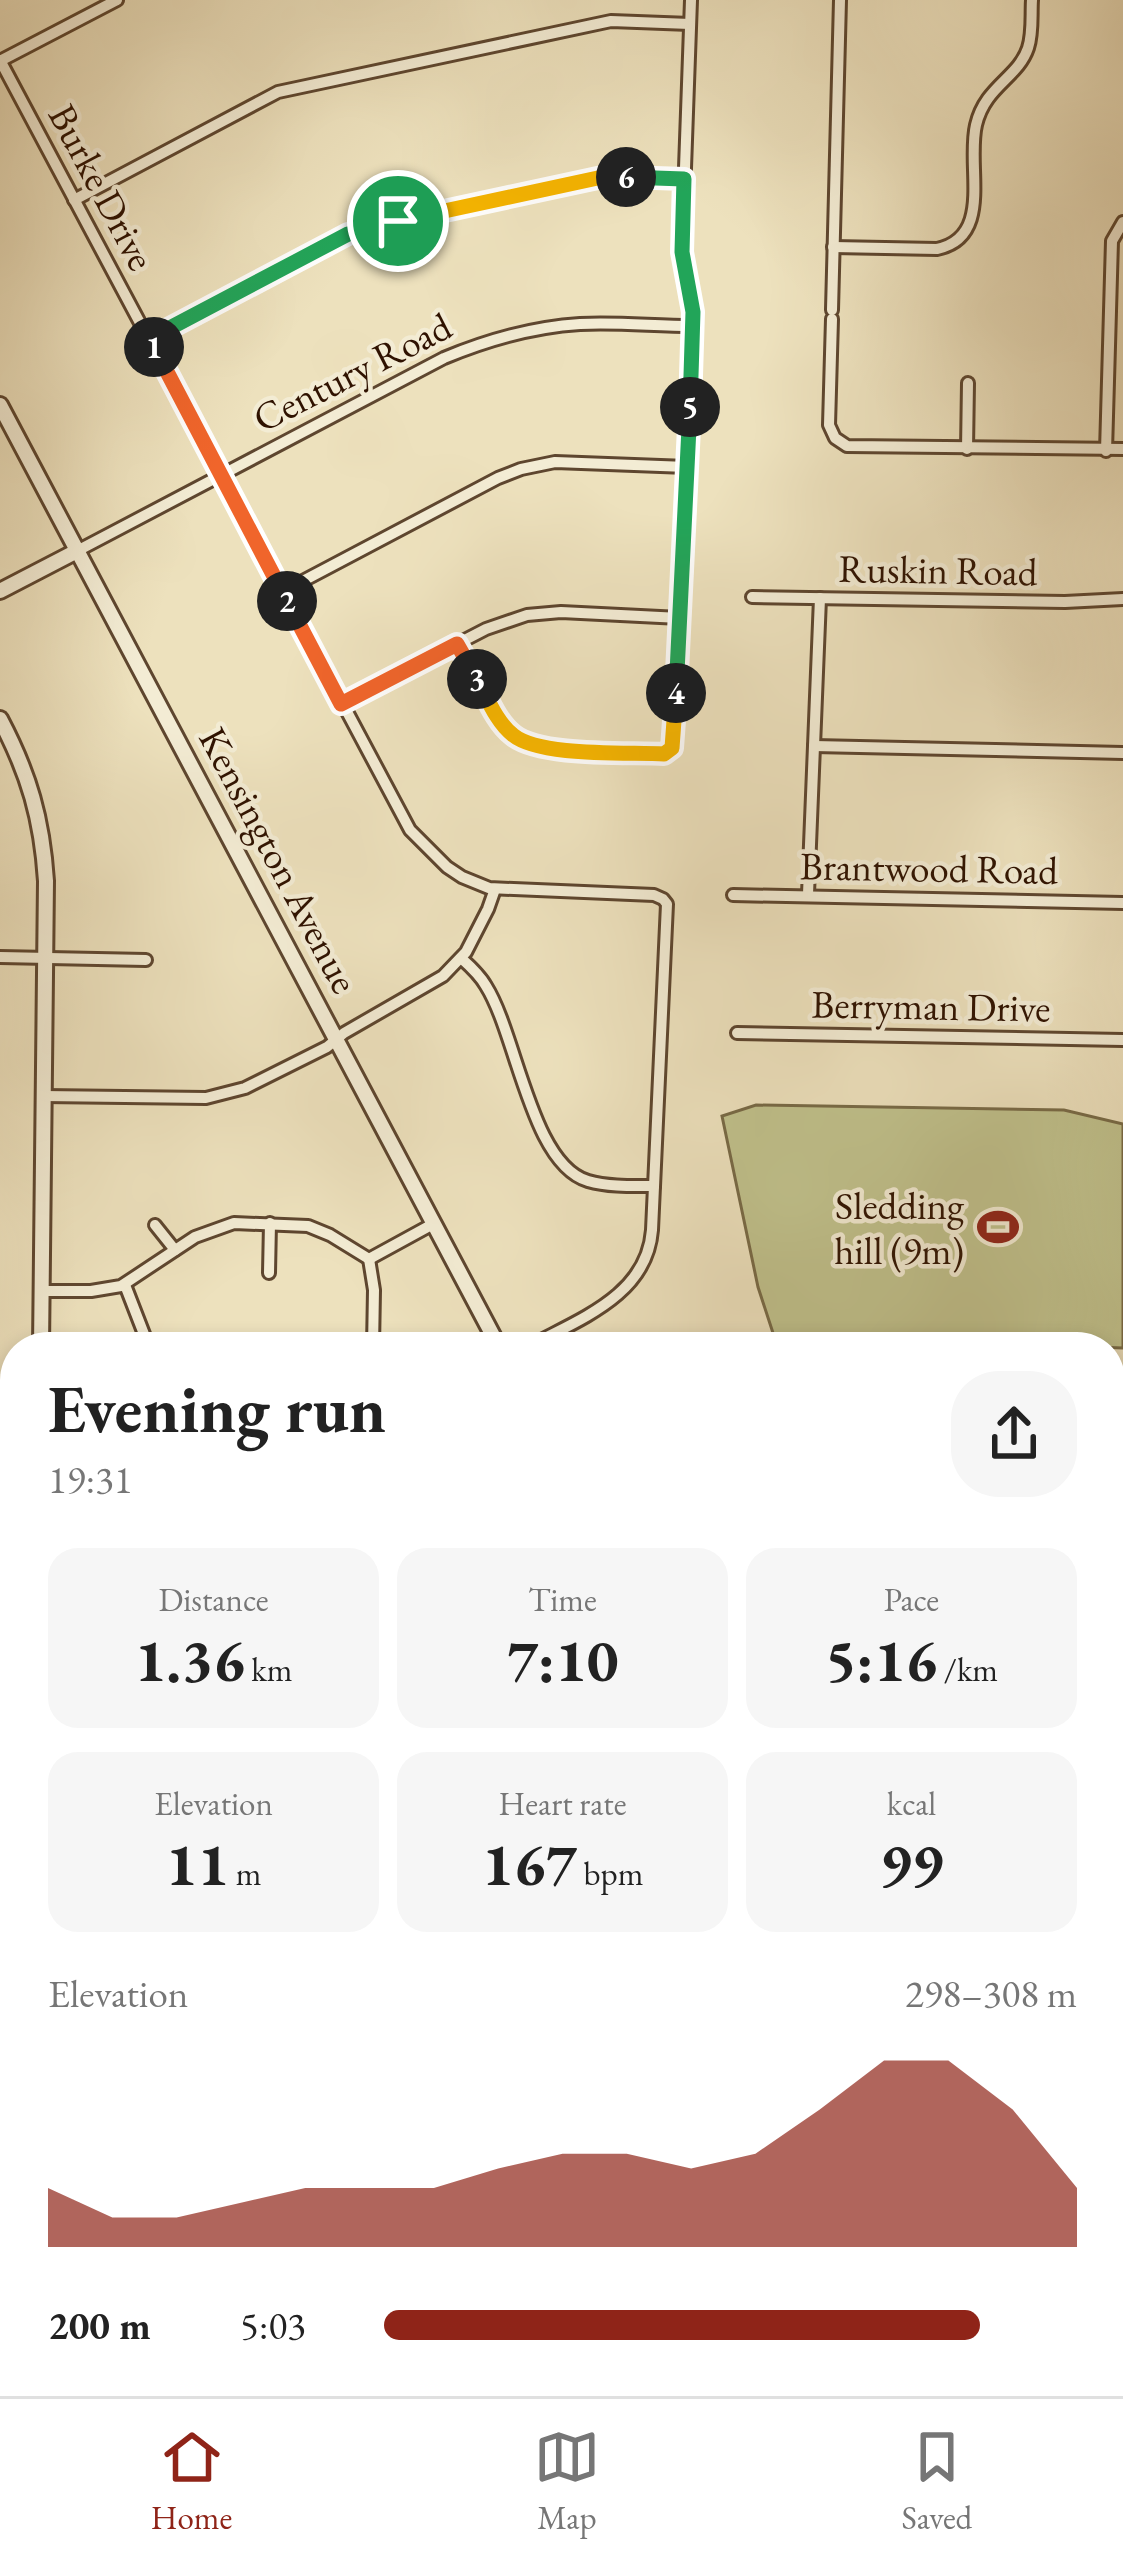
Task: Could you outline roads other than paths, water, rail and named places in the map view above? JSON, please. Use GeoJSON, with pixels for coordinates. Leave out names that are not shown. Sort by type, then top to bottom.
{"type":"FeatureCollection","features":[{"type":"Feature","properties":{"kind":"street"},"geometry":{"type":"LineString","coordinates":[[0,61],[117,0]]}},
{"type":"Feature","properties":{"kind":"street"},"geometry":{"type":"LineString","coordinates":[[457,644],[503,726],[523,742],[545,748],[669,751],[680,617],[693,312],[682,252],[691,0]]}},
{"type":"Feature","properties":{"kind":"street"},"geometry":{"type":"LineString","coordinates":[[840,0],[830,425],[835,438],[853,447],[1123,449]]}},
{"type":"Feature","properties":{"kind":"street"},"geometry":{"type":"LineString","coordinates":[[833,247],[940,249],[964,235],[973,217],[976,125],[989,95],[1015,70],[1028,49],[1032,0]]}},
{"type":"Feature","properties":{"kind":"street"},"geometry":{"type":"LineString","coordinates":[[74,200],[278,92],[611,21],[690,24]]}},
{"type":"Feature","properties":{"kind":"street","name":"Burke Drive"},"geometry":{"type":"LineString","coordinates":[[0,61],[400,816],[420,843],[462,877],[495,889],[659,896],[667,904],[654,1186]]}},
{"type":"Feature","properties":{"kind":"street"},"geometry":{"type":"LineString","coordinates":[[149,339],[348,234],[607,176],[684,179]]}},
{"type":"Feature","properties":{"kind":"street"},"geometry":{"type":"LineString","coordinates":[[1106,451],[1112,242],[1123,222]]}},
{"type":"Feature","properties":{"kind":"street","name":"Century Road"},"geometry":{"type":"LineString","coordinates":[[0,591],[472,346],[579,324],[692,326]]}},
{"type":"Feature","properties":{"kind":"street"},"geometry":{"type":"LineString","coordinates":[[967,449],[968,383]]}},
{"type":"Feature","properties":{"kind":"street","name":"Kensington Avenue"},"geometry":{"type":"LineString","coordinates":[[0,404],[491,1332]]}},
{"type":"Feature","properties":{"kind":"street"},"geometry":{"type":"LineString","coordinates":[[282,592],[521,469],[566,461],[687,467]]}},
{"type":"Feature","properties":{"kind":"street","name":"Ruskin Road"},"geometry":{"type":"LineString","coordinates":[[752,596],[1123,599]]}},
{"type":"Feature","properties":{"kind":"street"},"geometry":{"type":"LineString","coordinates":[[808,894],[820,598]]}},
{"type":"Feature","properties":{"kind":"street"},"geometry":{"type":"LineString","coordinates":[[341,704],[506,620],[541,613],[680,617]]}},
{"type":"Feature","properties":{"kind":"street"},"geometry":{"type":"LineString","coordinates":[[0,719],[25,772],[40,820],[46,881],[41,1332]]}},
{"type":"Feature","properties":{"kind":"street"},"geometry":{"type":"LineString","coordinates":[[814,746],[1123,753]]}},
{"type":"Feature","properties":{"kind":"street"},"geometry":{"type":"LineString","coordinates":[[43,1096],[214,1097],[245,1088],[327,1046],[433,982],[461,958],[495,889]]}},
{"type":"Feature","properties":{"kind":"street","name":"Brantwood Road"},"geometry":{"type":"LineString","coordinates":[[734,895],[1123,903]]}},
{"type":"Feature","properties":{"kind":"street"},"geometry":{"type":"LineString","coordinates":[[0,957],[146,960]]}},
{"type":"Feature","properties":{"kind":"street"},"geometry":{"type":"LineString","coordinates":[[461,958],[486,984],[497,1006],[538,1123],[560,1163],[590,1182],[654,1186],[652,1238],[634,1280],[618,1296],[554,1332]]}},
{"type":"Feature","properties":{"kind":"street","name":"Berryman Drive"},"geometry":{"type":"LineString","coordinates":[[737,1033],[1123,1040]]}},
{"type":"Feature","properties":{"kind":"street"},"geometry":{"type":"LineString","coordinates":[[269,1274],[270,1223]]}},
{"type":"Feature","properties":{"kind":"street"},"geometry":{"type":"LineString","coordinates":[[42,1291],[125,1285],[206,1231],[224,1225],[298,1224],[320,1229],[369,1259],[373,1332]]}},
{"type":"Feature","properties":{"kind":"street"},"geometry":{"type":"LineString","coordinates":[[155,1225],[175,1250]]}},
{"type":"Feature","properties":{"kind":"street"},"geometry":{"type":"LineString","coordinates":[[369,1259],[433,1225]]}},
{"type":"Feature","properties":{"kind":"street"},"geometry":{"type":"LineString","coordinates":[[125,1285],[143,1332]]}},
{"type":"Feature","properties":{"kind":"place","name":"Sledding hill (9m)"},"geometry":{"type":"Point","coordinates":[998,1227]}}]}
